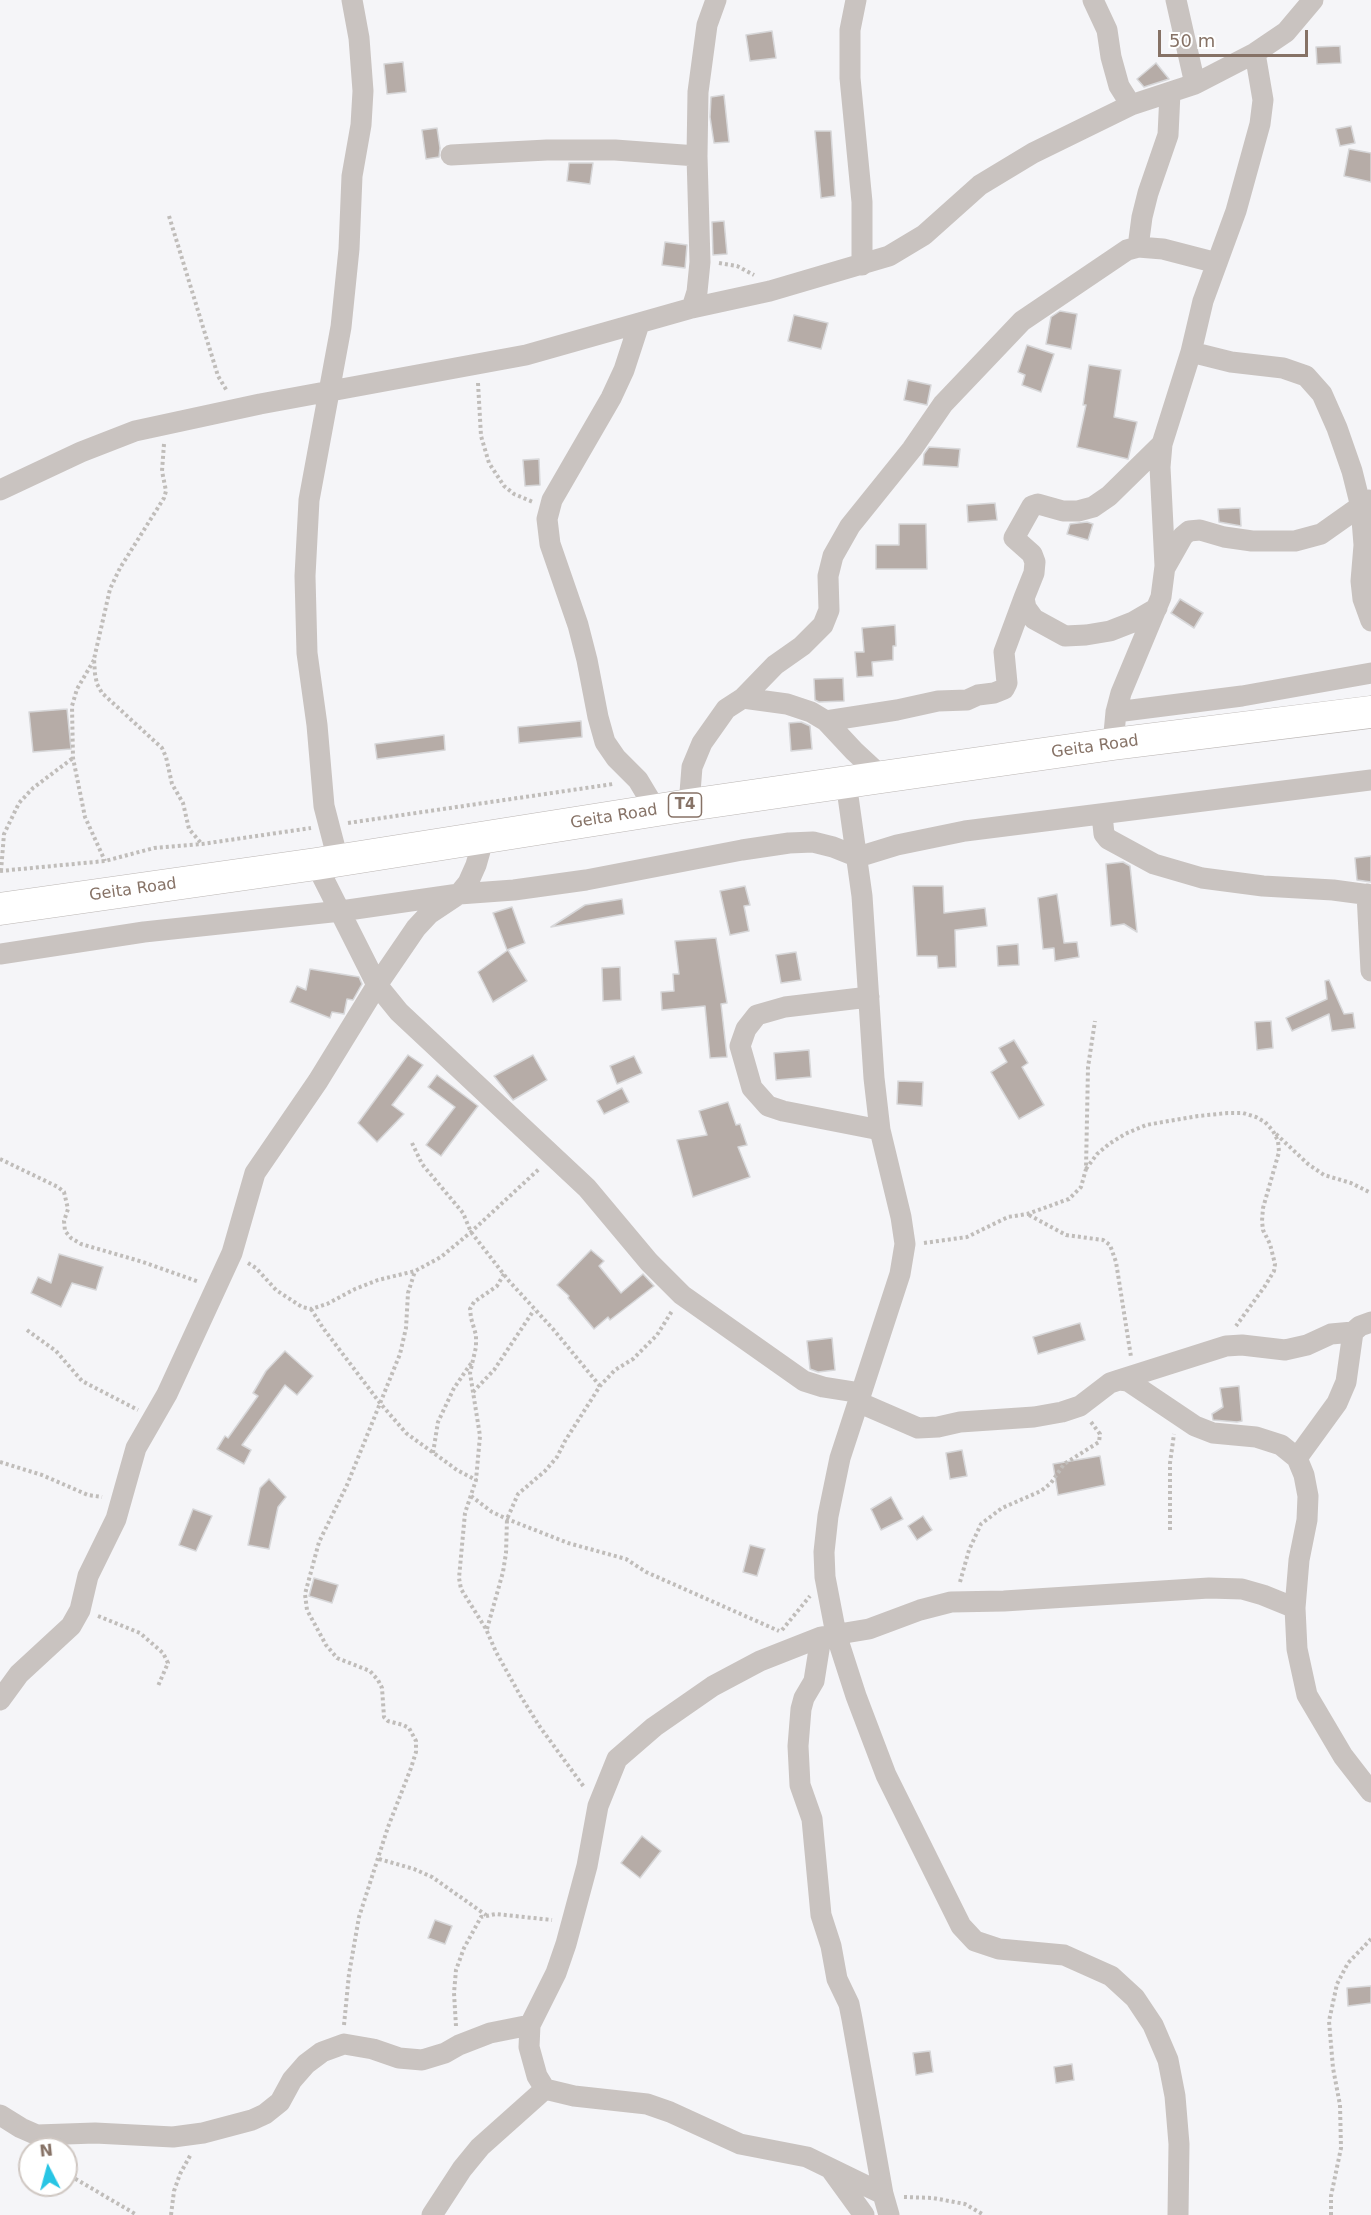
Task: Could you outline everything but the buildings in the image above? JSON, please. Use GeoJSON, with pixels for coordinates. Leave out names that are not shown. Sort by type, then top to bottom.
{"type":"FeatureCollection","features":[{"type":"Feature","properties":{"kind":"highway","name":"Geita Road"},"geometry":{"type":"LineString","coordinates":[[0,909],[327,862],[846,782],[1113,744],[1371,712]]}},
{"type":"Feature","properties":{"kind":"street"},"geometry":{"type":"LineString","coordinates":[[352,0],[359,38],[363,91],[361,125],[352,176],[349,249],[341,327],[309,500],[305,576],[307,653],[317,725],[324,806],[329,826],[327,862],[341,911],[377,985],[399,1012],[429,1042],[587,1188],[649,1262],[682,1295],[804,1381],[860,1397],[918,1428],[938,1427],[960,1422],[1034,1417],[1062,1412],[1080,1406],[1110,1383],[1211,1350],[1242,1345],[1285,1350],[1307,1345],[1331,1334],[1362,1327],[1346,1382],[1337,1403],[1297,1458]]}},
{"type":"Feature","properties":{"kind":"street"},"geometry":{"type":"LineString","coordinates":[[692,308],[697,292],[700,262],[698,92],[707,25],[716,0]]}},
{"type":"Feature","properties":{"kind":"street"},"geometry":{"type":"LineString","coordinates":[[856,0],[850,30],[850,78],[862,202],[862,265]]}},
{"type":"Feature","properties":{"kind":"street"},"geometry":{"type":"LineString","coordinates":[[1093,0],[1107,30],[1119,87],[1131,105]]}},
{"type":"Feature","properties":{"kind":"street"},"geometry":{"type":"LineString","coordinates":[[1176,0],[1195,84]]}},
{"type":"Feature","properties":{"kind":"street"},"geometry":{"type":"LineString","coordinates":[[0,490],[107,441],[165,423],[526,355],[692,308],[770,291],[889,256],[908,247],[924,235],[962,199],[1002,171],[1043,148],[1131,105],[1195,84],[1255,54],[1286,32],[1313,0]]}},
{"type":"Feature","properties":{"kind":"street"},"geometry":{"type":"LineString","coordinates":[[1113,744],[1116,712],[1129,670],[1161,597],[1165,566],[1160,467],[1162,444],[1191,352],[1203,301],[1236,211],[1260,124],[1263,100],[1255,54]]}},
{"type":"Feature","properties":{"kind":"street"},"geometry":{"type":"LineString","coordinates":[[1138,247],[1148,193],[1168,135],[1170,93]]}},
{"type":"Feature","properties":{"kind":"street"},"geometry":{"type":"LineString","coordinates":[[452,155],[547,150],[615,150],[697,156]]}},
{"type":"Feature","properties":{"kind":"street"},"geometry":{"type":"LineString","coordinates":[[689,805],[692,767],[702,743],[726,709],[743,698],[775,665],[802,646],[823,625],[829,610],[828,576],[833,556],[850,526],[912,449],[943,404],[1022,321],[1127,250],[1138,247],[1172,250],[1217,263]]}},
{"type":"Feature","properties":{"kind":"street"},"geometry":{"type":"LineString","coordinates":[[639,324],[624,370],[611,398],[592,435],[552,500],[548,511],[548,531],[550,544],[580,633],[605,741],[616,759],[638,780],[656,810]]}},
{"type":"Feature","properties":{"kind":"street"},"geometry":{"type":"LineString","coordinates":[[1191,352],[1231,363],[1283,368],[1306,376],[1322,394],[1366,503],[1360,581],[1363,599],[1371,621]]}},
{"type":"Feature","properties":{"kind":"street"},"geometry":{"type":"LineString","coordinates":[[826,721],[897,710],[938,700],[967,700],[1004,688],[1007,683],[1004,652],[1034,573],[1035,562],[1032,554],[1014,538],[1029,508],[1038,504],[1055,510],[1078,511],[1093,507],[1109,496],[1162,444]]}},
{"type":"Feature","properties":{"kind":"street"},"geometry":{"type":"LineString","coordinates":[[1165,566],[1183,536],[1190,531],[1200,530],[1224,537],[1252,541],[1295,542],[1321,534],[1366,503]]}},
{"type":"Feature","properties":{"kind":"street"},"geometry":{"type":"LineString","coordinates":[[1024,598],[1026,608],[1035,619],[1065,636],[1110,631],[1133,622],[1157,608]]}},
{"type":"Feature","properties":{"kind":"street"},"geometry":{"type":"LineString","coordinates":[[1116,712],[1242,696],[1371,673]]}},
{"type":"Feature","properties":{"kind":"street"},"geometry":{"type":"LineString","coordinates":[[743,698],[787,704],[810,712],[826,721],[854,752],[882,777]]}},
{"type":"Feature","properties":{"kind":"street"},"geometry":{"type":"LineString","coordinates":[[0,954],[144,933],[586,880],[789,843],[813,842],[858,857],[936,836],[1371,780]]}},
{"type":"Feature","properties":{"kind":"street"},"geometry":{"type":"LineString","coordinates":[[846,782],[858,857],[874,1078],[880,1130],[899,1206],[905,1244],[900,1274],[840,1458],[828,1516],[824,1552],[829,1635],[856,1696],[886,1775],[961,1926],[975,1941],[999,1949],[1064,1955],[1110,1976],[1135,1998],[1153,2025],[1168,2060],[1175,2096],[1179,2144],[1178,2215]]}},
{"type":"Feature","properties":{"kind":"street"},"geometry":{"type":"LineString","coordinates":[[1102,815],[1104,834],[1108,839],[1154,864],[1202,878],[1369,895],[1371,971]]}},
{"type":"Feature","properties":{"kind":"street"},"geometry":{"type":"LineString","coordinates":[[0,1700],[19,1674],[71,1626],[80,1611],[88,1576],[116,1519],[136,1448],[154,1419],[232,1253],[255,1173],[318,1081],[377,985],[416,928],[429,914],[459,894],[468,883],[484,837]]}},
{"type":"Feature","properties":{"kind":"street"},"geometry":{"type":"LineString","coordinates":[[869,997],[785,1007],[757,1015],[746,1029],[740,1046],[752,1088],[768,1106],[880,1130]]}},
{"type":"Feature","properties":{"kind":"street"},"geometry":{"type":"LineString","coordinates":[[1126,1378],[1178,1416],[1213,1433],[1268,1440],[1281,1445],[1297,1458],[1308,1496],[1295,1608],[1297,1649],[1307,1695],[1344,1756],[1371,1792]]}},
{"type":"Feature","properties":{"kind":"street"},"geometry":{"type":"LineString","coordinates":[[883,2194],[807,2157],[740,2144],[647,2104],[574,2096],[545,2089],[537,2076],[529,2047],[530,2025],[556,1973],[573,1921],[587,1866],[598,1806],[617,1759],[654,1728],[713,1686],[740,1671],[829,1635],[869,1629],[920,1610],[951,1602],[1004,1601],[1209,1588],[1242,1589],[1263,1594],[1295,1608]]}},
{"type":"Feature","properties":{"kind":"street"},"geometry":{"type":"LineString","coordinates":[[829,1635],[814,1681],[804,1698],[801,1709],[798,1746],[800,1785],[812,1819],[820,1915],[831,1946],[837,1979],[849,2004],[883,2194],[889,2215]]}},
{"type":"Feature","properties":{"kind":"street"},"geometry":{"type":"LineString","coordinates":[[0,2115],[37,2135],[95,2133],[173,2137],[203,2133],[252,2120],[265,2114],[280,2102],[292,2080],[306,2064],[322,2052],[344,2043],[373,2049],[399,2058],[422,2060],[445,2053],[490,2032],[530,2025]]}},
{"type":"Feature","properties":{"kind":"street"},"geometry":{"type":"LineString","coordinates":[[432,2215],[462,2169],[480,2147],[545,2089]]}},
{"type":"Feature","properties":{"kind":"street"},"geometry":{"type":"LineString","coordinates":[[830,2168],[864,2215]]}},
{"type":"Feature","properties":{"kind":"path"},"geometry":{"type":"LineString","coordinates":[[169,216],[223,388],[233,396],[260,404]]}},
{"type":"Feature","properties":{"kind":"path"},"geometry":{"type":"LineString","coordinates":[[700,262],[728,263],[744,269],[757,277],[770,291]]}},
{"type":"Feature","properties":{"kind":"path"},"geometry":{"type":"LineString","coordinates":[[478,364],[481,436],[489,463],[504,486],[514,494],[548,511]]}},
{"type":"Feature","properties":{"kind":"path"},"geometry":{"type":"LineString","coordinates":[[105,861],[85,817],[73,758],[72,706],[77,689],[94,659],[110,589],[120,568],[164,498],[166,491],[162,471],[165,423]]}},
{"type":"Feature","properties":{"kind":"path"},"geometry":{"type":"LineString","coordinates":[[94,659],[97,684],[102,693],[162,748],[172,784],[183,802],[189,829],[202,844]]}},
{"type":"Feature","properties":{"kind":"path"},"geometry":{"type":"LineString","coordinates":[[73,758],[33,788],[19,803],[4,834],[0,871],[105,861],[143,850],[202,844],[638,780]]}},
{"type":"Feature","properties":{"kind":"path"},"geometry":{"type":"LineString","coordinates":[[905,1244],[967,1238],[1008,1217],[1028,1214],[1069,1199],[1081,1187],[1086,1169],[1088,1066],[1095,1021]]}},
{"type":"Feature","properties":{"kind":"path"},"geometry":{"type":"LineString","coordinates":[[1086,1169],[1097,1154],[1125,1134],[1146,1125],[1198,1116],[1243,1113],[1256,1117],[1308,1164],[1324,1175],[1358,1186],[1371,1193]]}},
{"type":"Feature","properties":{"kind":"path"},"geometry":{"type":"LineString","coordinates":[[1211,1350],[1231,1332],[1274,1271],[1274,1258],[1263,1230],[1262,1221],[1263,1208],[1279,1152],[1278,1141],[1273,1131]]}},
{"type":"Feature","properties":{"kind":"path"},"geometry":{"type":"LineString","coordinates":[[412,1143],[422,1164],[463,1213],[471,1232],[600,1386]]}},
{"type":"Feature","properties":{"kind":"path"},"geometry":{"type":"LineString","coordinates":[[232,1253],[256,1268],[276,1290],[294,1303],[311,1309],[378,1280],[415,1271],[441,1257],[553,1156]]}},
{"type":"Feature","properties":{"kind":"path"},"geometry":{"type":"LineString","coordinates":[[0,1159],[64,1192],[68,1209],[64,1221],[65,1231],[81,1244],[143,1262],[216,1289]]}},
{"type":"Feature","properties":{"kind":"path"},"geometry":{"type":"LineString","coordinates":[[1028,1214],[1066,1235],[1103,1240],[1110,1245],[1116,1262],[1126,1378]]}},
{"type":"Feature","properties":{"kind":"path"},"geometry":{"type":"LineString","coordinates":[[344,2043],[345,2006],[359,1917],[388,1827],[414,1760],[416,1742],[409,1728],[388,1721],[384,1717],[382,1688],[370,1671],[337,1658],[326,1645],[307,1610],[305,1594],[320,1542],[347,1485],[404,1342],[408,1293],[415,1271]]}},
{"type":"Feature","properties":{"kind":"path"},"geometry":{"type":"LineString","coordinates":[[504,1274],[497,1286],[474,1302],[470,1308],[477,1347],[470,1373],[480,1436],[476,1480],[465,1514],[459,1578],[464,1595],[486,1629],[507,1673],[540,1727],[598,1806]]}},
{"type":"Feature","properties":{"kind":"path"},"geometry":{"type":"LineString","coordinates":[[486,1629],[503,1572],[507,1519],[518,1494],[545,1471],[557,1457],[600,1386],[615,1370],[633,1359],[657,1335],[682,1295]]}},
{"type":"Feature","properties":{"kind":"path"},"geometry":{"type":"LineString","coordinates":[[311,1309],[380,1403],[406,1433],[433,1454],[476,1480]]}},
{"type":"Feature","properties":{"kind":"path"},"geometry":{"type":"LineString","coordinates":[[472,1392],[494,1370],[534,1310]]}},
{"type":"Feature","properties":{"kind":"path"},"geometry":{"type":"LineString","coordinates":[[27,1330],[56,1351],[82,1381],[154,1419]]}},
{"type":"Feature","properties":{"kind":"path"},"geometry":{"type":"LineString","coordinates":[[433,1454],[438,1422],[454,1388],[472,1361]]}},
{"type":"Feature","properties":{"kind":"path"},"geometry":{"type":"LineString","coordinates":[[951,1602],[964,1574],[975,1534],[981,1524],[1002,1508],[1041,1491],[1051,1483],[1064,1464],[1099,1442],[1101,1438],[1099,1430],[1080,1406]]}},
{"type":"Feature","properties":{"kind":"path"},"geometry":{"type":"LineString","coordinates":[[1170,1530],[1170,1463],[1178,1416]]}},
{"type":"Feature","properties":{"kind":"path"},"geometry":{"type":"LineString","coordinates":[[0,1462],[42,1475],[96,1498],[106,1497],[126,1485]]}},
{"type":"Feature","properties":{"kind":"path"},"geometry":{"type":"LineString","coordinates":[[471,1496],[492,1512],[507,1519],[568,1544],[626,1559],[662,1579],[780,1632]]}},
{"type":"Feature","properties":{"kind":"path"},"geometry":{"type":"LineString","coordinates":[[773,1639],[825,1577]]}},
{"type":"Feature","properties":{"kind":"path"},"geometry":{"type":"LineString","coordinates":[[80,1611],[126,1626],[140,1633],[164,1653],[168,1663],[158,1686]]}},
{"type":"Feature","properties":{"kind":"path"},"geometry":{"type":"LineString","coordinates":[[379,1860],[414,1869],[432,1877],[486,1914],[573,1921]]}},
{"type":"Feature","properties":{"kind":"path"},"geometry":{"type":"LineString","coordinates":[[459,2045],[454,1993],[456,1970],[474,1928],[481,1917],[486,1914]]}},
{"type":"Feature","properties":{"kind":"path"},"geometry":{"type":"LineString","coordinates":[[1331,2215],[1331,2196],[1341,2148],[1340,2105],[1333,2068],[1329,2021],[1337,1984],[1348,1963],[1371,1939]]}},
{"type":"Feature","properties":{"kind":"path"},"geometry":{"type":"LineString","coordinates":[[171,2215],[174,2191],[180,2174],[203,2133]]}},
{"type":"Feature","properties":{"kind":"path"},"geometry":{"type":"LineString","coordinates":[[78,2180],[137,2215]]}},
{"type":"Feature","properties":{"kind":"path"},"geometry":{"type":"LineString","coordinates":[[883,2194],[933,2198],[965,2204],[984,2215]]}}]}
